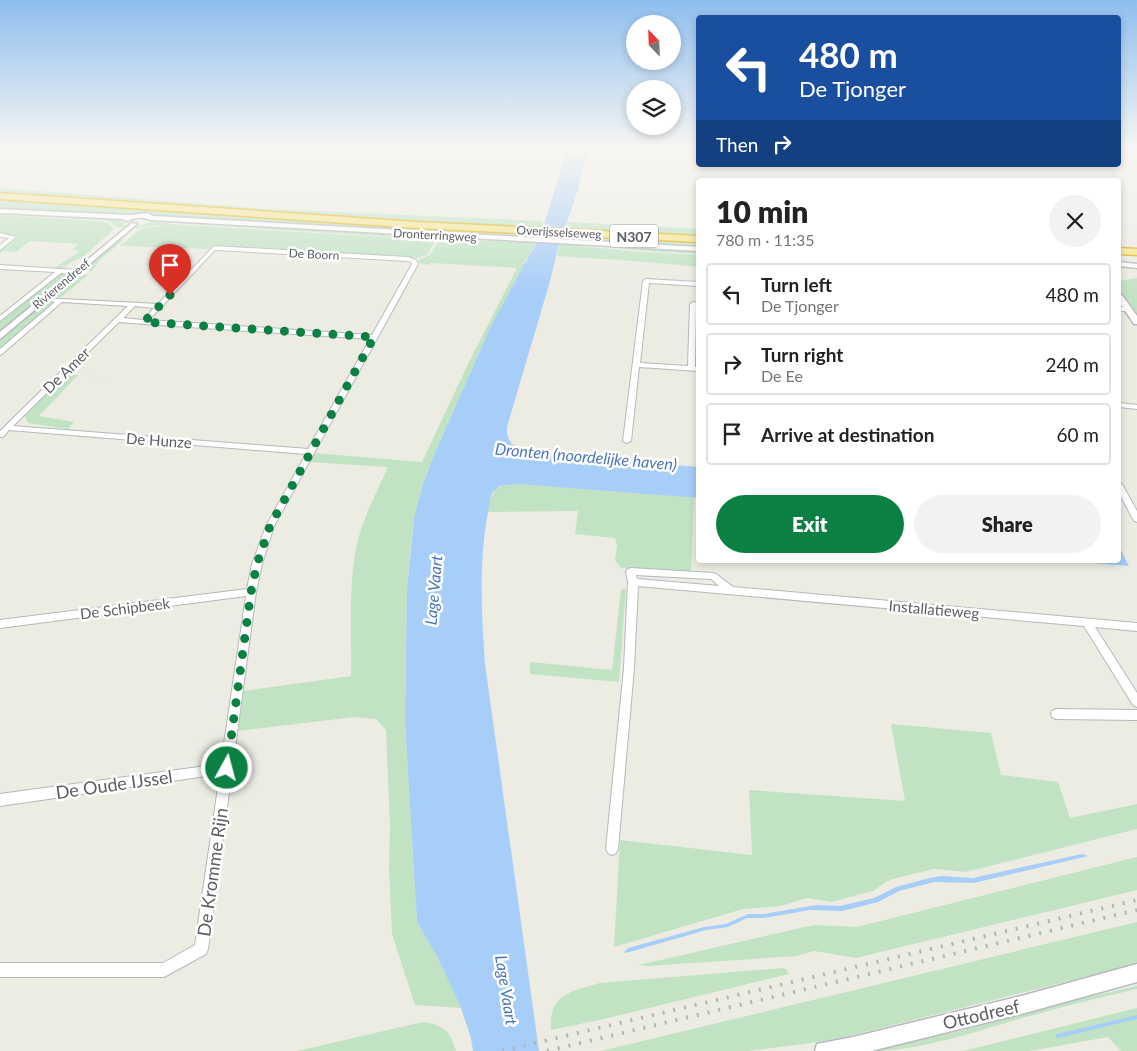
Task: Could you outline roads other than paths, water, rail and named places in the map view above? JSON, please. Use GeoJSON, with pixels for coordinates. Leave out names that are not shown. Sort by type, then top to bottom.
{"type":"FeatureCollection","features":[{"type":"Feature","properties":{"kind":"highway","name":"Overijsselseweg"},"geometry":{"type":"LineString","coordinates":[[14,197],[533,236],[696,239]]}},
{"type":"Feature","properties":{"kind":"highway"},"geometry":{"type":"LineString","coordinates":[[1121,251],[1137,252]]}},
{"type":"Feature","properties":{"kind":"main road"},"geometry":{"type":"LineString","coordinates":[[0,211],[110,217],[130,221]]}},
{"type":"Feature","properties":{"kind":"main road","name":"Dronterringweg"},"geometry":{"type":"LineString","coordinates":[[130,221],[171,220],[533,236]]}},
{"type":"Feature","properties":{"kind":"main road","name":"Rivierendreef"},"geometry":{"type":"LineString","coordinates":[[0,336],[121,233],[130,221]]}},
{"type":"Feature","properties":{"kind":"main road"},"geometry":{"type":"LineString","coordinates":[[568,237],[696,249]]}},
{"type":"Feature","properties":{"kind":"main road"},"geometry":{"type":"LineString","coordinates":[[1121,264],[1137,266]]}},
{"type":"Feature","properties":{"kind":"main road"},"geometry":{"type":"LineString","coordinates":[[1121,272],[1137,273]]}},
{"type":"Feature","properties":{"kind":"main road"},"geometry":{"type":"LineString","coordinates":[[1123,309],[1137,322]]}},
{"type":"Feature","properties":{"kind":"main road","name":"Ottodreef"},"geometry":{"type":"LineString","coordinates":[[824,1051],[852,1046],[1025,1004],[1137,973]]}},
{"type":"Feature","properties":{"kind":"street"},"geometry":{"type":"LineString","coordinates":[[0,235],[13,237],[0,248]]}},
{"type":"Feature","properties":{"kind":"street","name":"De Boorn"},"geometry":{"type":"LineString","coordinates":[[159,306],[214,248],[408,259],[414,261],[415,264],[374,337]]}},
{"type":"Feature","properties":{"kind":"street"},"geometry":{"type":"LineString","coordinates":[[0,267],[76,272]]}},
{"type":"Feature","properties":{"kind":"street"},"geometry":{"type":"LineString","coordinates":[[0,320],[60,271]]}},
{"type":"Feature","properties":{"kind":"street"},"geometry":{"type":"LineString","coordinates":[[627,441],[646,281],[696,284]]}},
{"type":"Feature","properties":{"kind":"street"},"geometry":{"type":"LineString","coordinates":[[44,299],[159,306]]}},
{"type":"Feature","properties":{"kind":"street"},"geometry":{"type":"LineString","coordinates":[[0,353],[61,300]]}},
{"type":"Feature","properties":{"kind":"street"},"geometry":{"type":"LineString","coordinates":[[636,365],[695,369],[692,304],[696,305]]}},
{"type":"Feature","properties":{"kind":"street","name":"De Amer"},"geometry":{"type":"LineString","coordinates":[[0,435],[133,305]]}},
{"type":"Feature","properties":{"kind":"street"},"geometry":{"type":"LineString","coordinates":[[144,322],[159,306]]}},
{"type":"Feature","properties":{"kind":"street"},"geometry":{"type":"LineString","coordinates":[[117,320],[374,337],[270,526],[257,564],[251,592],[227,768]]}},
{"type":"Feature","properties":{"kind":"street"},"geometry":{"type":"LineString","coordinates":[[1121,406],[1137,407]]}},
{"type":"Feature","properties":{"kind":"street","name":"De Hunze"},"geometry":{"type":"LineString","coordinates":[[8,428],[310,452]]}},
{"type":"Feature","properties":{"kind":"street"},"geometry":{"type":"LineString","coordinates":[[1121,490],[1137,519]]}},
{"type":"Feature","properties":{"kind":"street","name":"Installatieweg"},"geometry":{"type":"LineString","coordinates":[[612,849],[629,668],[632,582],[1137,627]]}},
{"type":"Feature","properties":{"kind":"street","name":"De Schipbeek"},"geometry":{"type":"LineString","coordinates":[[0,624],[251,592]]}},
{"type":"Feature","properties":{"kind":"street"},"geometry":{"type":"LineString","coordinates":[[1087,622],[1137,702]]}},
{"type":"Feature","properties":{"kind":"street"},"geometry":{"type":"LineString","coordinates":[[1056,714],[1137,715]]}},
{"type":"Feature","properties":{"kind":"street","name":"De Oude IJssel"},"geometry":{"type":"LineString","coordinates":[[0,800],[227,768]]}},
{"type":"Feature","properties":{"kind":"street","name":"De Kromme Rijn"},"geometry":{"type":"LineString","coordinates":[[0,970],[107,972],[164,970],[201,950],[227,768]]}},
{"type":"Feature","properties":{"kind":"water","name":"Lage Vaart"},"geometry":{"type":"Polygon","coordinates":[[[553,197],[576,197],[559,244],[507,427],[507,435],[510,441],[519,449],[546,455],[696,467],[696,498],[517,484],[500,486],[492,493],[484,536],[482,578],[485,664],[539,1051],[473,1051],[471,1038],[461,1008],[438,958],[417,922],[405,722],[407,589],[414,518],[422,487],[434,455],[491,326],[523,264],[540,237],[553,197]]]}},
{"type":"Feature","properties":{"kind":"water"},"geometry":{"type":"Polygon","coordinates":[[[1121,550],[1129,566],[1094,563],[1121,563],[1121,550]]]}},
{"type":"Feature","properties":{"kind":"water"},"geometry":{"type":"Polygon","coordinates":[[[1082,854],[1088,856],[974,883],[934,882],[899,891],[878,902],[842,911],[810,910],[764,918],[747,918],[728,927],[706,930],[624,952],[628,948],[704,927],[726,924],[748,914],[764,914],[816,905],[840,906],[874,898],[896,887],[930,878],[941,876],[973,878],[1082,854]]]}},
{"type":"Feature","properties":{"kind":"waterway"},"geometry":{"type":"LineString","coordinates":[[1058,1036],[1137,1017]]}},
{"type":"Feature","properties":{"kind":"railway"},"geometry":{"type":"LineString","coordinates":[[502,1051],[1137,900]]}},
{"type":"Feature","properties":{"kind":"railway"},"geometry":{"type":"LineString","coordinates":[[547,1051],[1137,910]]}},
{"type":"Feature","properties":{"kind":"water label","name":"Dronten (noordelijke haven)"},"geometry":{"type":"Point","coordinates":[586,456]}}]}
